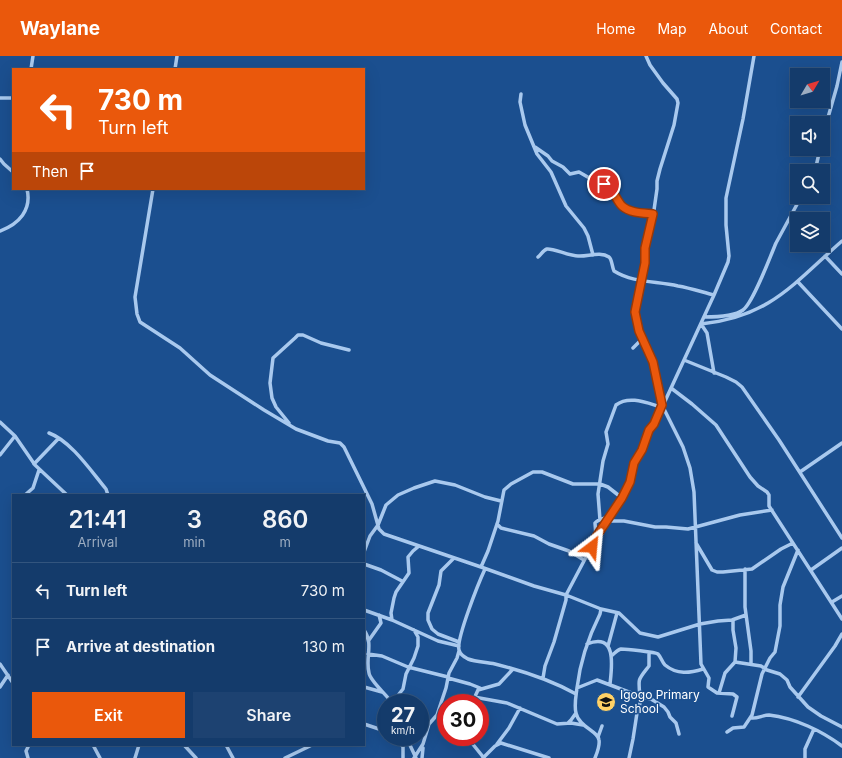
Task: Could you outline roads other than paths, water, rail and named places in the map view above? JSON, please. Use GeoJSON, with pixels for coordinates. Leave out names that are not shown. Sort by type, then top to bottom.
{"type":"FeatureCollection","features":[{"type":"Feature","properties":{"kind":"street"},"geometry":{"type":"LineString","coordinates":[[31,68],[33,56]]}},
{"type":"Feature","properties":{"kind":"street"},"geometry":{"type":"LineString","coordinates":[[175,68],[177,56]]}},
{"type":"Feature","properties":{"kind":"street"},"geometry":{"type":"LineString","coordinates":[[646,56],[650,65],[677,99],[678,103],[674,125],[660,169],[653,214],[645,248],[645,263],[642,281],[635,312],[639,331],[653,362],[662,406],[679,437],[690,468],[694,492],[701,664],[709,678],[708,688],[719,693],[733,694],[737,697],[732,716]]}},
{"type":"Feature","properties":{"kind":"street"},"geometry":{"type":"LineString","coordinates":[[543,678],[545,666],[558,628],[566,595],[596,537],[608,521],[630,482],[634,463],[642,450],[649,430],[654,424],[701,324],[728,262],[726,198],[744,113],[754,56]]}},
{"type":"Feature","properties":{"kind":"street"},"geometry":{"type":"LineString","coordinates":[[828,116],[842,62]]}},
{"type":"Feature","properties":{"kind":"street"},"geometry":{"type":"LineString","coordinates":[[521,94],[520,102],[525,125],[535,146],[537,154],[551,172],[566,206],[584,228],[588,236],[593,255]]}},
{"type":"Feature","properties":{"kind":"street"},"geometry":{"type":"LineString","coordinates":[[0,98],[12,98]]}},
{"type":"Feature","properties":{"kind":"street"},"geometry":{"type":"LineString","coordinates":[[535,146],[570,174],[579,172],[598,183],[607,184],[616,198],[627,208],[641,214],[653,214]]}},
{"type":"Feature","properties":{"kind":"street"},"geometry":{"type":"LineString","coordinates":[[0,159],[12,171]]}},
{"type":"Feature","properties":{"kind":"street"},"geometry":{"type":"LineString","coordinates":[[0,231],[9,228],[22,217],[26,210],[27,190]]}},
{"type":"Feature","properties":{"kind":"street"},"geometry":{"type":"LineString","coordinates":[[153,190],[136,289],[135,301],[139,320],[180,348],[210,375],[291,426],[328,441],[340,443],[344,447],[372,504],[381,532],[388,536],[534,586],[566,595],[601,609],[617,613],[626,618],[640,633],[658,637],[700,624],[733,620],[746,615]]}},
{"type":"Feature","properties":{"kind":"street"},"geometry":{"type":"LineString","coordinates":[[704,317],[729,314],[742,311],[745,308],[752,297],[776,244],[798,204]]}},
{"type":"Feature","properties":{"kind":"street"},"geometry":{"type":"LineString","coordinates":[[701,324],[727,320],[753,312],[777,298],[798,282],[842,241]]}},
{"type":"Feature","properties":{"kind":"street"},"geometry":{"type":"LineString","coordinates":[[538,257],[544,250],[549,249],[567,255],[580,257],[593,255],[609,257],[615,272],[642,281],[678,286],[714,295]]}},
{"type":"Feature","properties":{"kind":"street"},"geometry":{"type":"LineString","coordinates":[[825,256],[842,274]]}},
{"type":"Feature","properties":{"kind":"street"},"geometry":{"type":"LineString","coordinates":[[798,282],[842,329]]}},
{"type":"Feature","properties":{"kind":"street"},"geometry":{"type":"LineString","coordinates":[[701,324],[708,333],[714,373]]}},
{"type":"Feature","properties":{"kind":"street"},"geometry":{"type":"LineString","coordinates":[[291,426],[276,407],[270,392],[270,375],[273,358],[298,335],[303,335],[349,350]]}},
{"type":"Feature","properties":{"kind":"street"},"geometry":{"type":"LineString","coordinates":[[633,348],[642,339]]}},
{"type":"Feature","properties":{"kind":"street"},"geometry":{"type":"LineString","coordinates":[[684,360],[736,382],[742,387],[800,472],[842,538]]}},
{"type":"Feature","properties":{"kind":"street"},"geometry":{"type":"LineString","coordinates":[[671,388],[716,425],[750,477],[758,486],[767,492],[769,495],[768,504],[842,619]]}},
{"type":"Feature","properties":{"kind":"street"},"geometry":{"type":"LineString","coordinates":[[600,520],[598,497],[608,444],[606,432],[616,405],[629,400],[662,406]]}},
{"type":"Feature","properties":{"kind":"street"},"geometry":{"type":"LineString","coordinates":[[0,422],[15,436],[34,464],[66,494]]}},
{"type":"Feature","properties":{"kind":"street"},"geometry":{"type":"LineString","coordinates":[[49,433],[59,438],[83,462],[106,489],[108,494]]}},
{"type":"Feature","properties":{"kind":"street"},"geometry":{"type":"LineString","coordinates":[[0,455],[15,436]]}},
{"type":"Feature","properties":{"kind":"street"},"geometry":{"type":"LineString","coordinates":[[34,464],[59,438]]}},
{"type":"Feature","properties":{"kind":"street"},"geometry":{"type":"LineString","coordinates":[[800,472],[842,443]]}},
{"type":"Feature","properties":{"kind":"street"},"geometry":{"type":"LineString","coordinates":[[26,494],[33,488],[40,470]]}},
{"type":"Feature","properties":{"kind":"street"},"geometry":{"type":"LineString","coordinates":[[481,567],[497,524],[504,490],[511,484],[533,472],[542,472],[574,484],[600,484],[608,487],[622,498]]}},
{"type":"Feature","properties":{"kind":"street"},"geometry":{"type":"LineString","coordinates":[[365,549],[370,536],[378,525],[386,505],[405,491],[431,481],[442,482],[501,501]]}},
{"type":"Feature","properties":{"kind":"street"},"geometry":{"type":"LineString","coordinates":[[608,521],[624,521],[655,527],[688,529],[740,515],[772,510]]}},
{"type":"Feature","properties":{"kind":"street"},"geometry":{"type":"LineString","coordinates":[[596,537],[595,523],[611,516]]}},
{"type":"Feature","properties":{"kind":"street"},"geometry":{"type":"LineString","coordinates":[[497,524],[501,528],[534,536],[549,544],[580,556],[584,560]]}},
{"type":"Feature","properties":{"kind":"street"},"geometry":{"type":"LineString","coordinates":[[696,543],[712,570],[723,572],[752,569],[793,543]]}},
{"type":"Feature","properties":{"kind":"street"},"geometry":{"type":"LineString","coordinates":[[392,620],[391,613],[394,598],[402,581],[409,573],[408,558],[412,552],[420,546]]}},
{"type":"Feature","properties":{"kind":"street"},"geometry":{"type":"LineString","coordinates":[[811,570],[842,548]]}},
{"type":"Feature","properties":{"kind":"street"},"geometry":{"type":"LineString","coordinates":[[727,732],[733,728],[744,727],[751,718],[760,681],[770,658],[776,652],[783,587],[798,550]]}},
{"type":"Feature","properties":{"kind":"street"},"geometry":{"type":"LineString","coordinates":[[454,558],[441,571],[439,585],[428,613],[428,620],[432,629],[459,646],[463,656],[467,659],[514,669],[543,678],[576,694]]}},
{"type":"Feature","properties":{"kind":"street"},"geometry":{"type":"LineString","coordinates":[[365,564],[381,570],[402,581]]}},
{"type":"Feature","properties":{"kind":"street"},"geometry":{"type":"LineString","coordinates":[[429,724],[437,714],[446,688],[448,677],[457,658],[472,599],[485,569]]}},
{"type":"Feature","properties":{"kind":"street"},"geometry":{"type":"LineString","coordinates":[[745,569],[746,615],[751,651],[751,664]]}},
{"type":"Feature","properties":{"kind":"street"},"geometry":{"type":"LineString","coordinates":[[832,602],[842,596]]}},
{"type":"Feature","properties":{"kind":"street"},"geometry":{"type":"LineString","coordinates":[[595,758],[600,741],[598,737],[583,725],[576,712],[576,688],[581,662],[601,609]]}},
{"type":"Feature","properties":{"kind":"street"},"geometry":{"type":"LineString","coordinates":[[365,610],[392,620],[438,641],[459,646]]}},
{"type":"Feature","properties":{"kind":"street"},"geometry":{"type":"LineString","coordinates":[[608,646],[617,613]]}},
{"type":"Feature","properties":{"kind":"street"},"geometry":{"type":"LineString","coordinates":[[369,640],[381,622],[379,615]]}},
{"type":"Feature","properties":{"kind":"street"},"geometry":{"type":"LineString","coordinates":[[719,693],[725,673],[735,662],[736,648],[733,620]]}},
{"type":"Feature","properties":{"kind":"street"},"geometry":{"type":"LineString","coordinates":[[398,694],[403,690],[408,667],[414,658],[418,646],[418,636],[413,629]]}},
{"type":"Feature","properties":{"kind":"street"},"geometry":{"type":"LineString","coordinates":[[365,632],[369,640],[367,665],[370,676],[384,692]]}},
{"type":"Feature","properties":{"kind":"street"},"geometry":{"type":"LineString","coordinates":[[798,697],[842,634]]}},
{"type":"Feature","properties":{"kind":"street"},"geometry":{"type":"LineString","coordinates":[[587,644],[603,641],[608,646],[612,666],[610,684]]}},
{"type":"Feature","properties":{"kind":"street"},"geometry":{"type":"LineString","coordinates":[[611,656],[623,649],[650,652],[659,655],[665,665],[678,672],[690,673],[703,669]]}},
{"type":"Feature","properties":{"kind":"street"},"geometry":{"type":"LineString","coordinates":[[610,651],[616,652]]}},
{"type":"Feature","properties":{"kind":"street"},"geometry":{"type":"LineString","coordinates":[[629,758],[641,697],[639,680],[643,672],[649,666],[650,652]]}},
{"type":"Feature","properties":{"kind":"street"},"geometry":{"type":"LineString","coordinates":[[368,654],[382,656],[408,667],[448,677],[480,688],[499,684],[514,669]]}},
{"type":"Feature","properties":{"kind":"street"},"geometry":{"type":"LineString","coordinates":[[735,662],[761,666],[765,669],[778,673],[785,678],[790,688],[808,707],[842,727]]}},
{"type":"Feature","properties":{"kind":"street"},"geometry":{"type":"LineString","coordinates":[[0,664],[12,681]]}},
{"type":"Feature","properties":{"kind":"street"},"geometry":{"type":"LineString","coordinates":[[0,687],[8,675]]}},
{"type":"Feature","properties":{"kind":"street"},"geometry":{"type":"LineString","coordinates":[[576,688],[597,680],[641,697],[651,699],[666,708],[670,717],[677,726],[679,734]]}},
{"type":"Feature","properties":{"kind":"street"},"geometry":{"type":"LineString","coordinates":[[365,687],[384,692]]}},
{"type":"Feature","properties":{"kind":"street"},"geometry":{"type":"LineString","coordinates":[[476,694],[480,688]]}},
{"type":"Feature","properties":{"kind":"street"},"geometry":{"type":"LineString","coordinates":[[489,699],[502,701],[557,724],[571,722],[583,725]]}},
{"type":"Feature","properties":{"kind":"street"},"geometry":{"type":"LineString","coordinates":[[474,746],[484,758],[508,731],[520,708]]}},
{"type":"Feature","properties":{"kind":"street"},"geometry":{"type":"LineString","coordinates":[[567,723],[576,712]]}},
{"type":"Feature","properties":{"kind":"street"},"geometry":{"type":"LineString","coordinates":[[751,718],[758,718],[768,715],[786,719],[814,729],[842,746]]}},
{"type":"Feature","properties":{"kind":"street"},"geometry":{"type":"LineString","coordinates":[[365,724],[377,728]]}},
{"type":"Feature","properties":{"kind":"street"},"geometry":{"type":"LineString","coordinates":[[598,737],[602,726]]}},
{"type":"Feature","properties":{"kind":"street"},"geometry":{"type":"LineString","coordinates":[[805,758],[805,749],[814,729]]}},
{"type":"Feature","properties":{"kind":"street"},"geometry":{"type":"LineString","coordinates":[[495,746],[499,743],[505,743],[549,758]]}},
{"type":"Feature","properties":{"kind":"street"},"geometry":{"type":"LineString","coordinates":[[28,746],[26,751],[28,758]]}},
{"type":"Feature","properties":{"kind":"street"},"geometry":{"type":"LineString","coordinates":[[94,746],[100,758]]}},
{"type":"Feature","properties":{"kind":"street"},"geometry":{"type":"LineString","coordinates":[[135,758],[139,746]]}},
{"type":"Feature","properties":{"kind":"street"},"geometry":{"type":"LineString","coordinates":[[185,746],[196,758]]}},
{"type":"Feature","properties":{"kind":"street"},"geometry":{"type":"LineString","coordinates":[[227,746],[233,758]]}},
{"type":"Feature","properties":{"kind":"street"},"geometry":{"type":"LineString","coordinates":[[285,758],[310,746]]}},
{"type":"Feature","properties":{"kind":"street"},"geometry":{"type":"LineString","coordinates":[[403,746],[403,758]]}},
{"type":"Feature","properties":{"kind":"street"},"geometry":{"type":"LineString","coordinates":[[410,746],[415,757]]}},
{"type":"Feature","properties":{"kind":"street"},"geometry":{"type":"LineString","coordinates":[[415,757],[422,746]]}},
{"type":"Feature","properties":{"kind":"street"},"geometry":{"type":"LineString","coordinates":[[422,758],[423,746]]}},
{"type":"Feature","properties":{"kind":"place","name":"Igogo Primary School"},"geometry":{"type":"Point","coordinates":[606,702]}}]}
